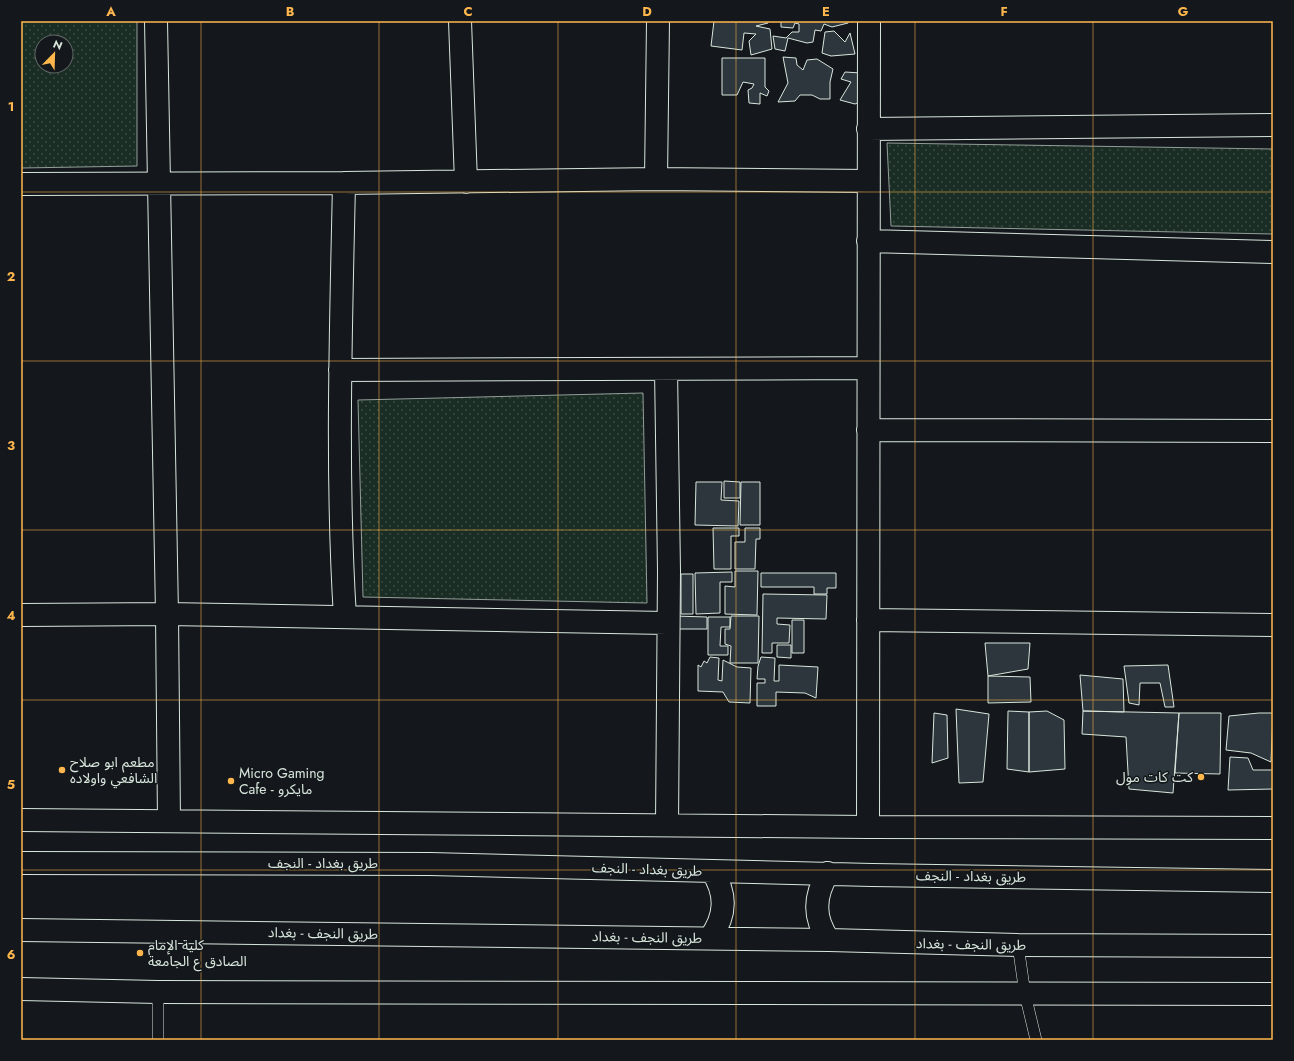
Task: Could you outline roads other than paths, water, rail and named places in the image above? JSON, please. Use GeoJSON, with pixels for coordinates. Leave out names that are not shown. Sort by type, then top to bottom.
{"type":"FeatureCollection","features":[{"type":"Feature","properties":{"kind":"street"},"geometry":{"type":"LineString","coordinates":[[156,21],[167,614],[169,821]]}},
{"type":"Feature","properties":{"kind":"street"},"geometry":{"type":"LineString","coordinates":[[460,21],[466,182]]}},
{"type":"Feature","properties":{"kind":"street"},"geometry":{"type":"LineString","coordinates":[[656,178],[658,21]]}},
{"type":"Feature","properties":{"kind":"street"},"geometry":{"type":"LineString","coordinates":[[868,21],[868,827]]}},
{"type":"Feature","properties":{"kind":"street"},"geometry":{"type":"LineString","coordinates":[[868,129],[1273,125]]}},
{"type":"Feature","properties":{"kind":"street"},"geometry":{"type":"LineString","coordinates":[[21,184],[466,182],[656,178],[868,181]]}},
{"type":"Feature","properties":{"kind":"street"},"geometry":{"type":"LineString","coordinates":[[344,183],[340,370],[342,566],[345,617]]}},
{"type":"Feature","properties":{"kind":"street"},"geometry":{"type":"LineString","coordinates":[[868,241],[1273,252]]}},
{"type":"Feature","properties":{"kind":"street"},"geometry":{"type":"LineString","coordinates":[[340,370],[868,368]]}},
{"type":"Feature","properties":{"kind":"street"},"geometry":{"type":"LineString","coordinates":[[666,369],[669,571],[667,825]]}},
{"type":"Feature","properties":{"kind":"street"},"geometry":{"type":"LineString","coordinates":[[868,430],[1273,431]]}},
{"type":"Feature","properties":{"kind":"street"},"geometry":{"type":"LineString","coordinates":[[21,615],[167,614],[668,623]]}},
{"type":"Feature","properties":{"kind":"street"},"geometry":{"type":"LineString","coordinates":[[868,620],[1273,625]]}},
{"type":"Feature","properties":{"kind":"street"},"geometry":{"type":"LineString","coordinates":[[21,820],[868,827],[1273,828]]}},
{"type":"Feature","properties":{"kind":"street","name":"طريق بغداد - النجف"},"geometry":{"type":"LineString","coordinates":[[21,863],[430,864],[712,871],[1273,881]]}},
{"type":"Feature","properties":{"kind":"street"},"geometry":{"type":"LineString","coordinates":[[710,938],[719,923],[724,905],[723,893],[712,871]]}},
{"type":"Feature","properties":{"kind":"street"},"geometry":{"type":"LineString","coordinates":[[828,873],[817,895],[816,907],[822,930],[829,940]]}},
{"type":"Feature","properties":{"kind":"street","name":"طريق النجف - بغداد"},"geometry":{"type":"LineString","coordinates":[[21,930],[710,938],[1018,945],[1273,946]]}},
{"type":"Feature","properties":{"kind":"street"},"geometry":{"type":"LineString","coordinates":[[21,989],[158,992],[1273,994]]}},
{"type":"Feature","properties":{"kind":"lane"},"geometry":{"type":"LineString","coordinates":[[1018,945],[1025,994],[1036,1040]]}},
{"type":"Feature","properties":{"kind":"lane"},"geometry":{"type":"LineString","coordinates":[[158,992],[158,1040]]}},
{"type":"Feature","properties":{"kind":"place","name":"مطعم ابو صلاح الشافعي واولاده"},"geometry":{"type":"Point","coordinates":[62,770]}},
{"type":"Feature","properties":{"kind":"place","name":"كت كات مول"},"geometry":{"type":"Point","coordinates":[1201,777]}},
{"type":"Feature","properties":{"kind":"place","name":"Micro Gaming Cafe - مايكرو"},"geometry":{"type":"Point","coordinates":[231,781]}},
{"type":"Feature","properties":{"kind":"place","name":"كلية الإمام الصادق ع الجامعة"},"geometry":{"type":"Point","coordinates":[140,953]}}]}
